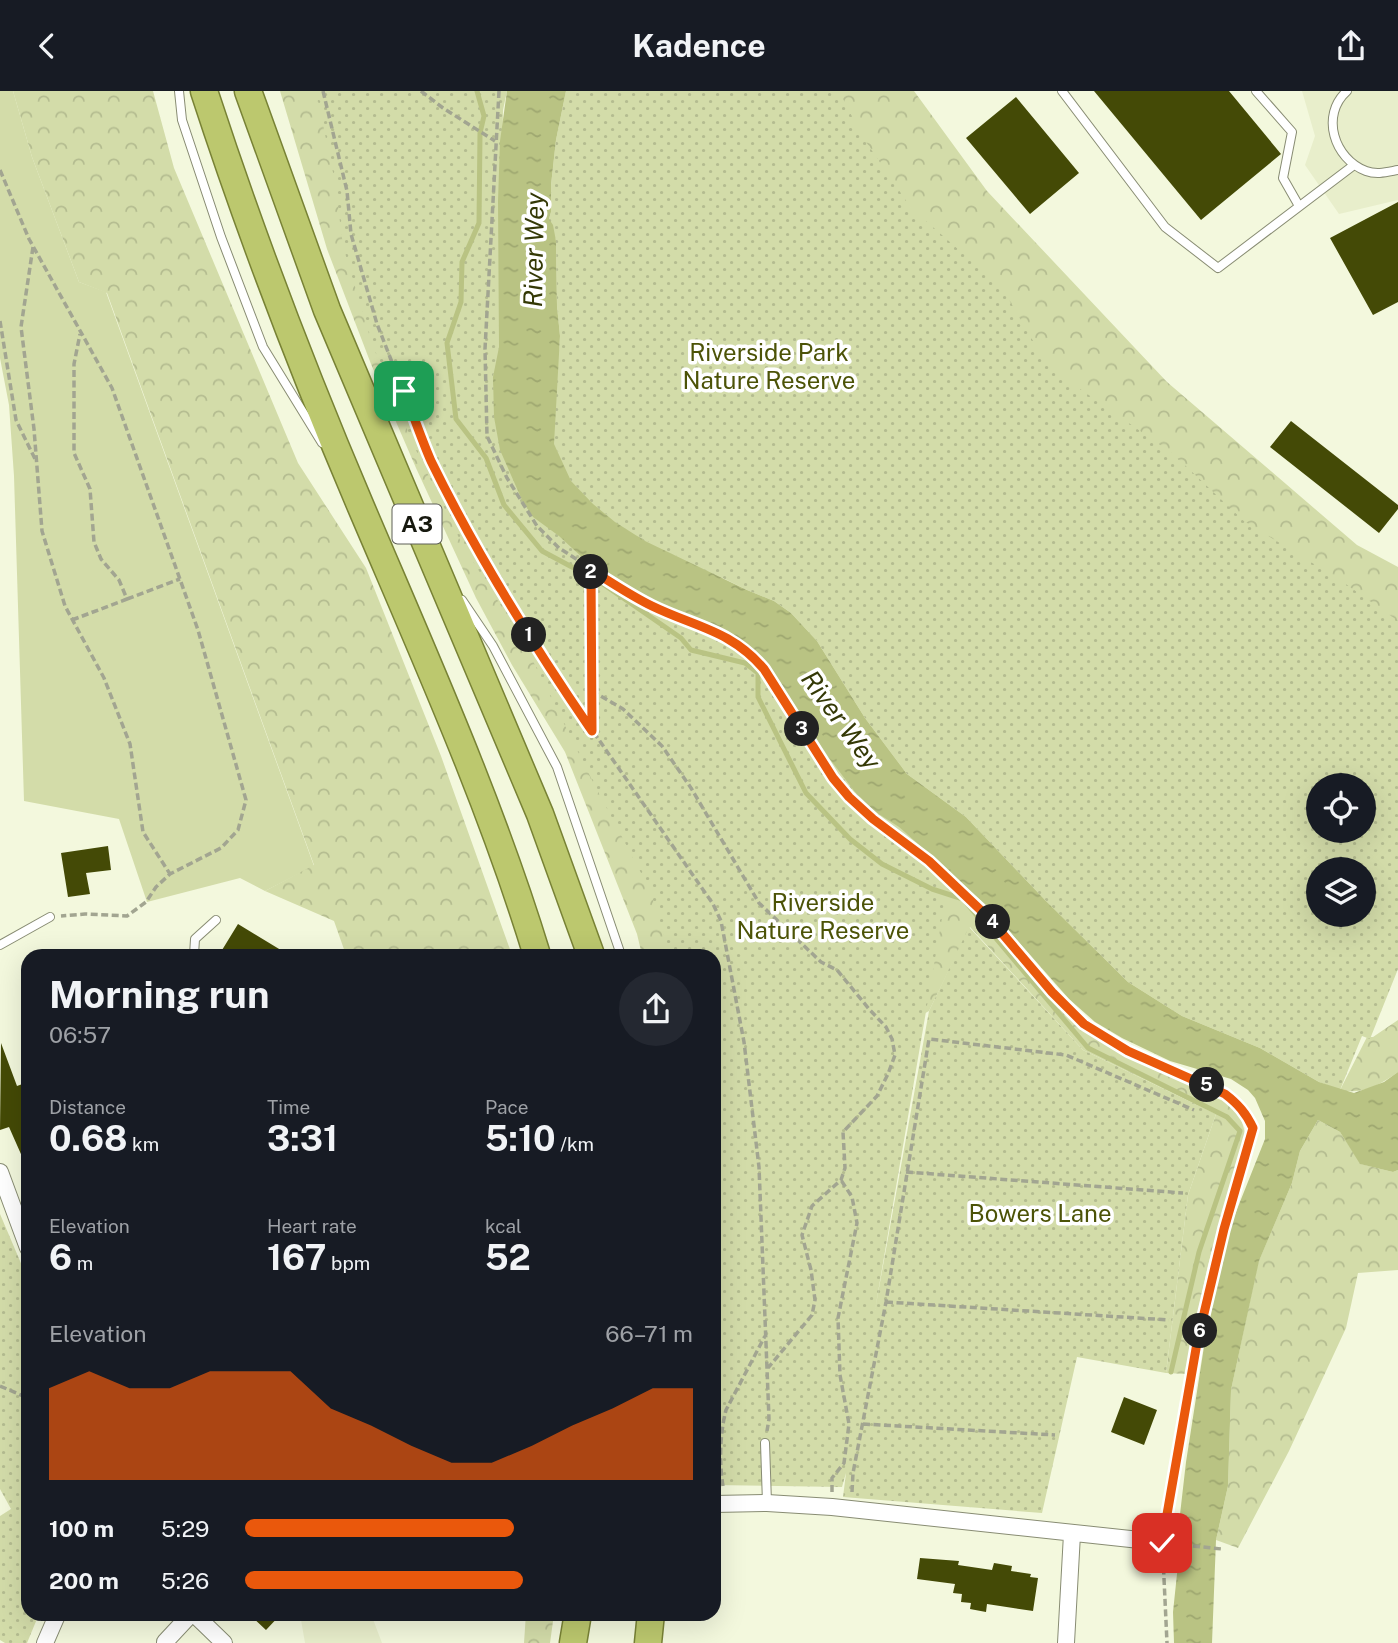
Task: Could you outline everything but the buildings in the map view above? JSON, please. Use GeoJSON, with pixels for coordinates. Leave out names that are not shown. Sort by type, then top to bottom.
{"type":"FeatureCollection","features":[{"type":"Feature","properties":{"kind":"highway","name":"A3"},"geometry":{"type":"LineString","coordinates":[[204,91],[304,367],[481,791],[535,949]]}},
{"type":"Feature","properties":{"kind":"highway","name":"A3"},"geometry":{"type":"LineString","coordinates":[[248,91],[327,310],[540,814],[589,949]]}},
{"type":"Feature","properties":{"kind":"highway"},"geometry":{"type":"LineString","coordinates":[[573,1643],[577,1621]]}},
{"type":"Feature","properties":{"kind":"highway"},"geometry":{"type":"LineString","coordinates":[[648,1643],[650,1621]]}},
{"type":"Feature","properties":{"kind":"street"},"geometry":{"type":"LineString","coordinates":[[0,1172],[21,1220]]}},
{"type":"Feature","properties":{"kind":"street"},"geometry":{"type":"LineString","coordinates":[[721,1504],[767,1503],[832,1507],[1169,1544]]}},
{"type":"Feature","properties":{"kind":"street"},"geometry":{"type":"LineString","coordinates":[[1066,1643],[1072,1534]]}},
{"type":"Feature","properties":{"kind":"street"},"geometry":{"type":"LineString","coordinates":[[45,1643],[55,1621]]}},
{"type":"Feature","properties":{"kind":"street"},"geometry":{"type":"LineString","coordinates":[[165,1642],[185,1621]]}},
{"type":"Feature","properties":{"kind":"street"},"geometry":{"type":"LineString","coordinates":[[201,1621],[224,1643]]}},
{"type":"Feature","properties":{"kind":"lane"},"geometry":{"type":"LineString","coordinates":[[179,91],[182,120],[221,237],[263,347],[360,505]]}},
{"type":"Feature","properties":{"kind":"lane"},"geometry":{"type":"LineString","coordinates":[[1062,91],[1165,227],[1218,268],[1354,165]]}},
{"type":"Feature","properties":{"kind":"lane"},"geometry":{"type":"LineString","coordinates":[[1256,91],[1292,132],[1283,178],[1299,206]]}},
{"type":"Feature","properties":{"kind":"lane"},"geometry":{"type":"LineString","coordinates":[[1344,92],[1335,109],[1332,124],[1338,147],[1354,165],[1368,172],[1398,170]]}},
{"type":"Feature","properties":{"kind":"lane"},"geometry":{"type":"LineString","coordinates":[[427,549],[493,646],[557,767],[619,949]]}},
{"type":"Feature","properties":{"kind":"lane"},"geometry":{"type":"LineString","coordinates":[[0,945],[50,918]]}},
{"type":"Feature","properties":{"kind":"lane"},"geometry":{"type":"LineString","coordinates":[[194,949],[195,939],[216,920]]}},
{"type":"Feature","properties":{"kind":"lane"},"geometry":{"type":"LineString","coordinates":[[765,1443],[767,1503]]}},
{"type":"Feature","properties":{"kind":"path"},"geometry":{"type":"LineString","coordinates":[[323,91],[347,191],[351,234],[377,324],[430,459],[463,522],[549,668],[713,904],[721,922],[744,1042],[759,1167],[769,1419],[765,1443]]}},
{"type":"Feature","properties":{"kind":"path"},"geometry":{"type":"LineString","coordinates":[[421,91],[495,141]]}},
{"type":"Feature","properties":{"kind":"path"},"geometry":{"type":"LineString","coordinates":[[499,91],[485,349],[486,436],[507,478],[537,526],[559,548],[591,570],[650,605],[728,637],[750,653],[764,669],[833,778],[849,797],[873,819],[929,861],[990,919],[1052,992],[1084,1024],[1128,1051],[1225,1094],[1248,1116],[1253,1128],[1224,1229],[1197,1343],[1169,1544],[1167,1643]]}},
{"type":"Feature","properties":{"kind":"path"},"geometry":{"type":"LineString","coordinates":[[0,173],[33,247],[112,388],[198,629],[246,800],[238,830],[221,848],[170,874],[156,887],[146,902],[127,916],[85,914],[50,918]]}},
{"type":"Feature","properties":{"kind":"path"},"geometry":{"type":"LineString","coordinates":[[33,247],[21,327],[42,531],[65,606],[104,678],[130,744],[143,832],[170,874]]}},
{"type":"Feature","properties":{"kind":"path"},"geometry":{"type":"LineString","coordinates":[[0,321],[16,420],[37,463]]}},
{"type":"Feature","properties":{"kind":"path"},"geometry":{"type":"LineString","coordinates":[[80,332],[74,364],[74,453],[90,489],[94,542],[101,559],[119,580],[127,599]]}},
{"type":"Feature","properties":{"kind":"path"},"geometry":{"type":"LineString","coordinates":[[591,570],[592,731]]}},
{"type":"Feature","properties":{"kind":"path"},"geometry":{"type":"LineString","coordinates":[[72,620],[180,578]]}},
{"type":"Feature","properties":{"kind":"path"},"geometry":{"type":"LineString","coordinates":[[592,691],[623,709],[662,746],[691,788],[760,903],[821,962],[837,970],[886,1027],[892,1039],[894,1055],[877,1096],[843,1132],[845,1168],[841,1180],[812,1206],[802,1235],[813,1280],[815,1300],[812,1315],[767,1370]]}},
{"type":"Feature","properties":{"kind":"path"},"geometry":{"type":"LineString","coordinates":[[851,1509],[853,1473],[886,1302],[929,1039],[1066,1055],[1194,1110]]}},
{"type":"Feature","properties":{"kind":"path"},"geometry":{"type":"LineString","coordinates":[[906,1172],[1182,1193]]}},
{"type":"Feature","properties":{"kind":"path"},"geometry":{"type":"LineString","coordinates":[[832,1507],[832,1478],[844,1463],[849,1424],[840,1375],[838,1318],[857,1223],[852,1197],[841,1180]]}},
{"type":"Feature","properties":{"kind":"path"},"geometry":{"type":"LineString","coordinates":[[886,1302],[1169,1320]]}},
{"type":"Feature","properties":{"kind":"path"},"geometry":{"type":"LineString","coordinates":[[721,1470],[726,1410],[766,1334]]}},
{"type":"Feature","properties":{"kind":"path"},"geometry":{"type":"LineString","coordinates":[[0,1386],[21,1395]]}},
{"type":"Feature","properties":{"kind":"path"},"geometry":{"type":"LineString","coordinates":[[863,1424],[1055,1435]]}},
{"type":"Feature","properties":{"kind":"path"},"geometry":{"type":"LineString","coordinates":[[1169,1544],[1222,1549]]}},
{"type":"Feature","properties":{"kind":"shaded area"},"geometry":{"type":"Polygon","coordinates":[[[1302,91],[1398,91],[1398,200],[1339,214],[1305,165],[1315,136],[1302,91]]]}},
{"type":"Feature","properties":{"kind":"shaded area"},"geometry":{"type":"Polygon","coordinates":[[[301,1621],[374,1621],[382,1643],[305,1643],[301,1621]]]}},
{"type":"Feature","properties":{"kind":"green space"},"geometry":{"type":"Polygon","coordinates":[[[0,91],[13,91],[32,157],[79,282],[106,292],[314,866],[265,891],[240,878],[147,902],[119,819],[24,801],[14,476],[9,405],[0,358],[0,91]]]}},
{"type":"Feature","properties":{"kind":"green space"},"geometry":{"type":"Polygon","coordinates":[[[13,91],[153,91],[174,168],[298,463],[366,568],[441,756],[510,949],[344,949],[334,921],[265,891],[314,865],[107,293],[79,282],[32,157],[13,91]]]}},
{"type":"Feature","properties":{"kind":"green space"},"geometry":{"type":"Polygon","coordinates":[[[280,91],[374,91],[930,869],[988,922],[1044,993],[1078,1024],[1103,1041],[1218,1096],[1236,1112],[1242,1121],[1245,1134],[1208,1265],[1185,1374],[1166,1373],[1188,1195],[1216,1114],[1083,1050],[970,927],[929,1011],[908,1023],[788,917],[714,949],[641,949],[565,752],[512,665],[476,598],[371,364],[327,249],[280,91]]]}},
{"type":"Feature","properties":{"kind":"green space","name":"Riverside Nature Reserve"},"geometry":{"type":"Polygon","coordinates":[[[316,91],[507,91],[503,110],[499,347],[493,377],[497,440],[533,517],[677,614],[711,623],[759,656],[855,792],[874,811],[899,827],[950,871],[875,1310],[929,1011],[969,927],[1083,1050],[1216,1114],[1188,1195],[1166,1373],[1077,1357],[1042,1513],[843,1497],[846,1473],[842,1487],[721,1485],[721,949],[668,949],[649,888],[522,639],[462,544],[414,446],[372,344],[343,246],[335,182],[316,91]]]}},
{"type":"Feature","properties":{"kind":"green space","name":"Riverside Park Nature Reserve"},"geometry":{"type":"Polygon","coordinates":[[[566,91],[839,91],[862,136],[911,208],[998,281],[1036,346],[1063,377],[1173,454],[1244,521],[1340,580],[1398,621],[1398,969],[1370,1039],[1362,1036],[1340,1090],[1319,1082],[1260,1048],[1182,1016],[1128,982],[966,817],[907,774],[865,718],[817,641],[791,613],[774,601],[631,533],[593,504],[571,481],[562,466],[553,436],[560,336],[556,241],[549,219],[556,140],[566,91]]]}},
{"type":"Feature","properties":{"kind":"green space"},"geometry":{"type":"Polygon","coordinates":[[[822,91],[914,91],[987,191],[1167,382],[1357,545],[1398,567],[1398,637],[1138,470],[942,250],[822,91]]]}},
{"type":"Feature","properties":{"kind":"green space"},"geometry":{"type":"Polygon","coordinates":[[[1398,1020],[1398,1072],[1370,1088],[1340,1090],[1367,1037],[1373,1037],[1398,1020]]]}},
{"type":"Feature","properties":{"kind":"green space"},"geometry":{"type":"Polygon","coordinates":[[[1318,1120],[1340,1132],[1361,1164],[1393,1172],[1398,1170],[1398,1270],[1358,1273],[1346,1328],[1289,1451],[1238,1548],[1216,1540],[1228,1486],[1231,1390],[1258,1263],[1292,1183],[1300,1151],[1318,1120]]]}},
{"type":"Feature","properties":{"kind":"green space"},"geometry":{"type":"Polygon","coordinates":[[[0,1214],[21,1263],[21,1621],[36,1621],[27,1643],[5,1643],[0,1640],[0,1516],[11,1509],[0,1489],[0,1214]]]}},
{"type":"Feature","properties":{"kind":"green space"},"geometry":{"type":"Polygon","coordinates":[[[525,1621],[553,1621],[550,1643],[524,1643],[525,1621]]]}},
{"type":"Feature","properties":{"kind":"water","name":"River Wey"},"geometry":{"type":"Polygon","coordinates":[[[507,91],[566,91],[556,140],[549,219],[556,241],[560,336],[554,444],[571,481],[615,522],[645,541],[774,601],[791,613],[817,641],[865,718],[907,774],[966,817],[1128,982],[1182,1016],[1260,1048],[1319,1082],[1354,1093],[1384,1082],[1398,1072],[1398,1170],[1393,1172],[1360,1164],[1340,1132],[1318,1120],[1300,1151],[1292,1183],[1259,1261],[1231,1390],[1228,1486],[1216,1540],[1212,1643],[1174,1643],[1173,1612],[1181,1536],[1178,1532],[1210,1308],[1230,1227],[1265,1139],[1265,1121],[1255,1098],[1231,1079],[1170,1061],[1095,1022],[1069,999],[986,905],[899,827],[874,811],[855,792],[759,656],[711,623],[658,607],[585,560],[533,517],[522,500],[500,450],[494,417],[493,377],[499,347],[500,141],[507,91]]]}},
{"type":"Feature","properties":{"kind":"waterway"},"geometry":{"type":"LineString","coordinates":[[477,91],[484,116],[480,133],[479,223],[462,262],[461,302],[447,343],[456,419],[486,458],[504,505],[542,551],[600,582],[681,638],[691,650],[745,663],[758,673],[758,697],[806,793],[850,839],[882,864],[932,889],[963,899],[1088,1048],[1227,1117],[1240,1131],[1199,1252],[1171,1372]]}},
{"type":"Feature","properties":{"kind":"route"},"geometry":{"type":"LineString","coordinates":[[404,391],[430,459],[463,522],[549,668],[592,731],[591,570],[650,605],[728,637],[750,653],[764,669],[833,778],[849,797],[873,819],[929,861],[990,919],[1052,992],[1084,1024],[1128,1051],[1225,1094],[1248,1116],[1253,1128],[1224,1229],[1197,1343],[1162,1543]]}},
{"type":"Feature","properties":{"kind":"park label","name":"Bowers Lane"},"geometry":{"type":"Point","coordinates":[1040,1214]}}]}
